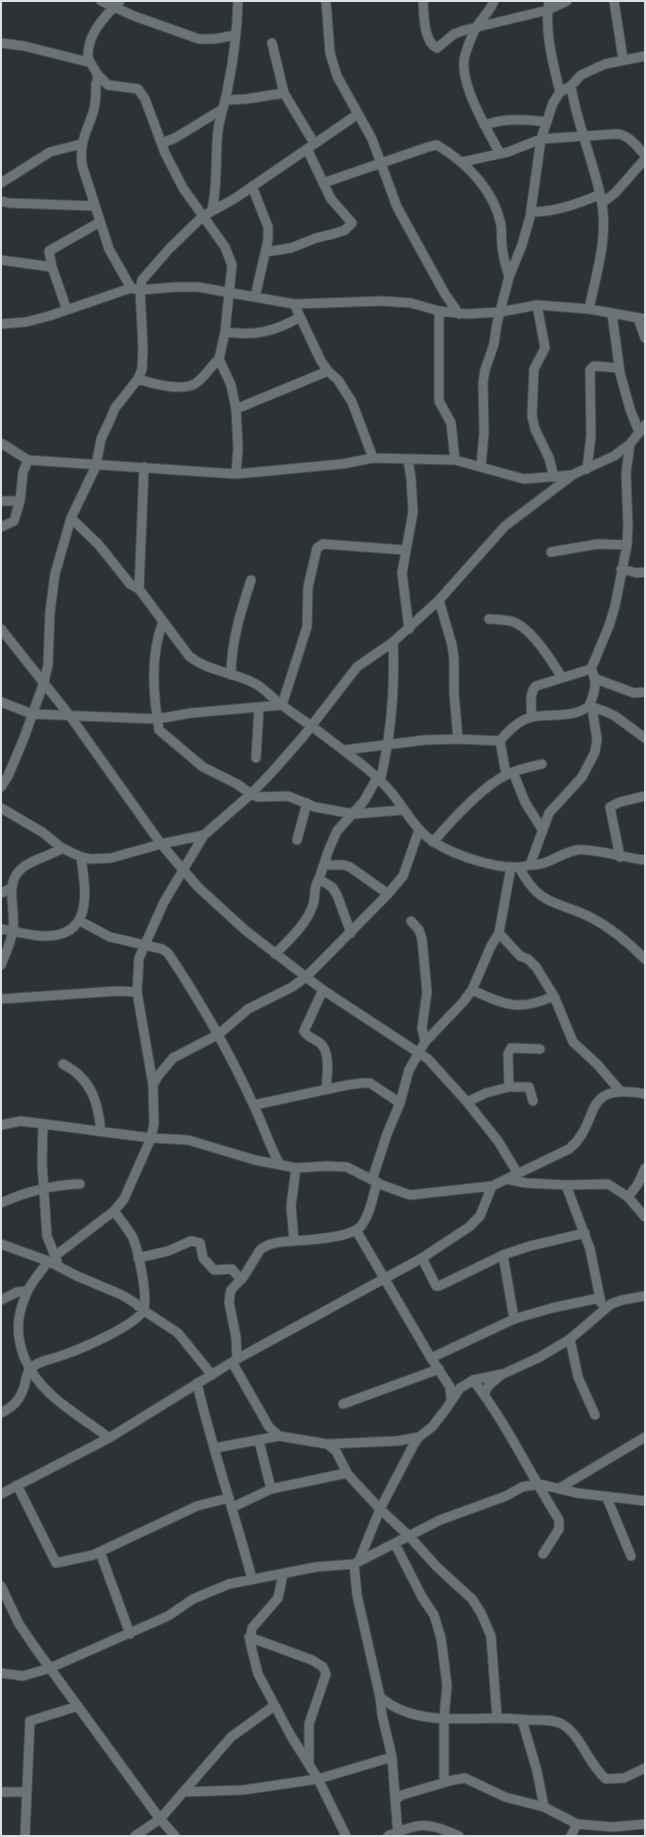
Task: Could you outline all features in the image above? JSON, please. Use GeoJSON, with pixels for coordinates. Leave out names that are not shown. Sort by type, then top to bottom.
{"type":"FeatureCollection","features":[{"type":"Feature","properties":{"kind":"street"},"geometry":{"type":"LineString","coordinates":[[101,1],[113,8],[199,39],[214,39],[236,35]]}},
{"type":"Feature","properties":{"kind":"street"},"geometry":{"type":"LineString","coordinates":[[120,1],[93,34],[88,48],[88,62],[108,85],[138,89],[145,99],[162,143],[183,188],[224,247],[232,264],[230,293],[220,359],[231,385],[236,409],[238,448],[236,474]]}},
{"type":"Feature","properties":{"kind":"street"},"geometry":{"type":"LineString","coordinates":[[212,210],[214,199],[217,140],[221,110],[226,100],[236,35],[238,1]]}},
{"type":"Feature","properties":{"kind":"street"},"geometry":{"type":"LineString","coordinates":[[326,1],[332,63],[343,89],[370,134],[397,208],[445,294],[459,314]]}},
{"type":"Feature","properties":{"kind":"street"},"geometry":{"type":"LineString","coordinates":[[423,1],[427,34],[431,44],[435,47],[440,47],[454,34],[477,26],[567,1]]}},
{"type":"Feature","properties":{"kind":"street"},"geometry":{"type":"LineString","coordinates":[[494,1],[489,12],[477,26],[465,53],[464,60],[471,97],[479,118],[500,154]]}},
{"type":"Feature","properties":{"kind":"street"},"geometry":{"type":"LineString","coordinates":[[614,1],[623,59]]}},
{"type":"Feature","properties":{"kind":"street"},"geometry":{"type":"LineString","coordinates":[[548,6],[552,58],[560,92]]}},
{"type":"Feature","properties":{"kind":"street"},"geometry":{"type":"LineString","coordinates":[[1,43],[24,46],[88,62]]}},
{"type":"Feature","properties":{"kind":"street"},"geometry":{"type":"LineString","coordinates":[[266,252],[291,248],[316,238],[345,230],[352,223],[331,200],[323,183],[310,146],[284,93],[272,43]]}},
{"type":"Feature","properties":{"kind":"street"},"geometry":{"type":"LineString","coordinates":[[481,467],[484,433],[483,382],[500,312],[531,212],[541,139],[546,122],[560,92],[571,86],[581,76],[605,64],[623,59],[645,56]]}},
{"type":"Feature","properties":{"kind":"street"},"geometry":{"type":"LineString","coordinates":[[1,787],[8,776],[24,738],[44,682],[48,665],[50,612],[55,574],[71,518],[96,466],[101,439],[115,408],[138,379],[142,369],[143,350],[135,289],[109,249],[82,165],[81,144],[94,107],[97,74]]}},
{"type":"Feature","properties":{"kind":"street"},"geometry":{"type":"LineString","coordinates":[[571,86],[582,138],[600,199],[601,246],[589,309]]}},
{"type":"Feature","properties":{"kind":"street"},"geometry":{"type":"LineString","coordinates":[[226,100],[246,99],[284,93]]}},
{"type":"Feature","properties":{"kind":"street"},"geometry":{"type":"LineString","coordinates":[[162,143],[175,138],[221,110]]}},
{"type":"Feature","properties":{"kind":"street"},"geometry":{"type":"LineString","coordinates":[[135,289],[146,272],[203,216],[252,186],[358,114]]}},
{"type":"Feature","properties":{"kind":"street"},"geometry":{"type":"LineString","coordinates":[[484,125],[496,121],[514,119],[546,122]]}},
{"type":"Feature","properties":{"kind":"street"},"geometry":{"type":"LineString","coordinates":[[462,162],[500,154],[541,139],[582,138],[621,133],[645,155]]}},
{"type":"Feature","properties":{"kind":"street"},"geometry":{"type":"LineString","coordinates":[[1,183],[50,152],[81,144]]}},
{"type":"Feature","properties":{"kind":"street"},"geometry":{"type":"LineString","coordinates":[[323,183],[437,145],[462,162],[480,181],[495,207],[501,227],[503,254],[510,277]]}},
{"type":"Feature","properties":{"kind":"street"},"geometry":{"type":"LineString","coordinates":[[531,212],[559,209],[600,199],[615,193],[645,159]]}},
{"type":"Feature","properties":{"kind":"street"},"geometry":{"type":"LineString","coordinates":[[252,186],[268,228],[266,252],[255,297]]}},
{"type":"Feature","properties":{"kind":"street"},"geometry":{"type":"LineString","coordinates":[[1,201],[9,203],[95,206]]}},
{"type":"Feature","properties":{"kind":"street"},"geometry":{"type":"LineString","coordinates":[[67,310],[52,267],[49,251],[100,222]]}},
{"type":"Feature","properties":{"kind":"street"},"geometry":{"type":"LineString","coordinates":[[1,260],[52,267]]}},
{"type":"Feature","properties":{"kind":"street"},"geometry":{"type":"LineString","coordinates":[[1,324],[26,322],[135,289],[188,286],[294,304],[383,301],[411,303],[439,312],[459,314],[500,312],[537,305],[589,309],[642,318],[645,338]]}},
{"type":"Feature","properties":{"kind":"street"},"geometry":{"type":"LineString","coordinates":[[294,304],[328,371],[338,380],[352,402],[373,458]]}},
{"type":"Feature","properties":{"kind":"street"},"geometry":{"type":"LineString","coordinates":[[537,305],[545,348],[534,369],[532,416],[535,429],[549,458],[554,477]]}},
{"type":"Feature","properties":{"kind":"street"},"geometry":{"type":"LineString","coordinates":[[439,312],[439,401],[450,423],[455,460]]}},
{"type":"Feature","properties":{"kind":"street"},"geometry":{"type":"LineString","coordinates":[[1,443],[28,460],[96,466],[144,467],[236,474],[342,464],[373,458],[455,460],[524,478],[554,477],[574,474],[614,456],[630,444],[642,428],[630,410],[620,368],[612,314]]}},
{"type":"Feature","properties":{"kind":"street"},"geometry":{"type":"LineString","coordinates":[[225,332],[242,334],[272,331],[300,317]]}},
{"type":"Feature","properties":{"kind":"street"},"geometry":{"type":"LineString","coordinates":[[138,379],[165,386],[189,386],[196,384],[210,366],[220,359]]}},
{"type":"Feature","properties":{"kind":"street"},"geometry":{"type":"LineString","coordinates":[[587,469],[591,436],[590,370],[594,366],[620,368]]}},
{"type":"Feature","properties":{"kind":"street"},"geometry":{"type":"LineString","coordinates":[[236,409],[328,371]]}},
{"type":"Feature","properties":{"kind":"street"},"geometry":{"type":"LineString","coordinates":[[591,669],[609,626],[615,606],[621,569],[627,545],[628,526],[626,473],[630,444]]}},
{"type":"Feature","properties":{"kind":"street"},"geometry":{"type":"LineString","coordinates":[[1,526],[14,522],[20,501],[23,472],[28,460]]}},
{"type":"Feature","properties":{"kind":"street"},"geometry":{"type":"LineString","coordinates":[[408,460],[411,478],[413,512],[402,573],[409,629]]}},
{"type":"Feature","properties":{"kind":"street"},"geometry":{"type":"LineString","coordinates":[[139,589],[144,467]]}},
{"type":"Feature","properties":{"kind":"street"},"geometry":{"type":"LineString","coordinates":[[109,1438],[50,1395],[38,1382],[29,1370],[22,1352],[17,1329],[28,1291],[52,1259],[114,1211],[124,1199],[132,1185],[150,1138],[154,1124],[153,1085],[137,992],[137,976],[139,958],[164,902],[204,834],[251,794],[312,726],[357,667],[409,629],[439,600],[505,526],[574,474]]}},
{"type":"Feature","properties":{"kind":"street"},"geometry":{"type":"LineString","coordinates":[[1,501],[20,501]]}},
{"type":"Feature","properties":{"kind":"street"},"geometry":{"type":"LineString","coordinates":[[71,518],[99,545],[130,584],[139,589],[189,656],[198,664],[256,684],[282,705],[344,750],[390,791],[419,830],[433,842],[466,857],[515,867],[530,865],[540,866],[566,853],[579,850],[645,860]]}},
{"type":"Feature","properties":{"kind":"street"},"geometry":{"type":"LineString","coordinates":[[282,705],[307,627],[309,582],[317,548],[323,544],[405,550]]}},
{"type":"Feature","properties":{"kind":"street"},"geometry":{"type":"LineString","coordinates":[[551,552],[598,544],[627,545]]}},
{"type":"Feature","properties":{"kind":"street"},"geometry":{"type":"LineString","coordinates":[[621,569],[638,573],[645,572]]}},
{"type":"Feature","properties":{"kind":"street"},"geometry":{"type":"LineString","coordinates":[[231,675],[231,658],[234,635],[250,580]]}},
{"type":"Feature","properties":{"kind":"street"},"geometry":{"type":"LineString","coordinates":[[439,600],[453,652],[458,739]]}},
{"type":"Feature","properties":{"kind":"street"},"geometry":{"type":"LineString","coordinates":[[489,619],[508,621],[522,627],[540,645],[562,678]]}},
{"type":"Feature","properties":{"kind":"street"},"geometry":{"type":"LineString","coordinates":[[163,621],[155,647],[155,703],[159,730],[189,756],[203,767],[237,784],[258,797],[288,796],[326,809],[354,814],[403,810]]}},
{"type":"Feature","properties":{"kind":"street"},"geometry":{"type":"LineString","coordinates":[[1,629],[70,716],[161,844],[198,887],[245,930],[323,990],[420,1053],[468,1102],[498,1141],[518,1174]]}},
{"type":"Feature","properties":{"kind":"street"},"geometry":{"type":"LineString","coordinates":[[275,954],[298,930],[311,909],[315,884],[319,879],[337,831],[354,814],[378,780],[388,745],[393,690],[393,642]]}},
{"type":"Feature","properties":{"kind":"street"},"geometry":{"type":"LineString","coordinates":[[532,717],[533,689],[591,669]]}},
{"type":"Feature","properties":{"kind":"street"},"geometry":{"type":"LineString","coordinates":[[530,865],[542,828],[549,813],[582,777],[595,752],[597,739],[591,707],[596,678],[591,669]]}},
{"type":"Feature","properties":{"kind":"street"},"geometry":{"type":"LineString","coordinates":[[596,678],[634,693],[645,692]]}},
{"type":"Feature","properties":{"kind":"street"},"geometry":{"type":"LineString","coordinates":[[1,702],[32,714],[157,719],[191,713],[282,705]]}},
{"type":"Feature","properties":{"kind":"street"},"geometry":{"type":"LineString","coordinates":[[344,750],[425,740],[458,739],[500,741],[516,724],[532,717],[576,714],[591,707],[614,716],[645,738]]}},
{"type":"Feature","properties":{"kind":"street"},"geometry":{"type":"LineString","coordinates":[[256,758],[259,708]]}},
{"type":"Feature","properties":{"kind":"street"},"geometry":{"type":"LineString","coordinates":[[500,741],[510,773],[525,802],[542,828]]}},
{"type":"Feature","properties":{"kind":"street"},"geometry":{"type":"LineString","coordinates":[[433,842],[476,798],[510,773],[542,764]]}},
{"type":"Feature","properties":{"kind":"street"},"geometry":{"type":"LineString","coordinates":[[620,857],[610,807],[620,802],[645,796]]}},
{"type":"Feature","properties":{"kind":"street"},"geometry":{"type":"LineString","coordinates":[[297,840],[307,803]]}},
{"type":"Feature","properties":{"kind":"street"},"geometry":{"type":"LineString","coordinates":[[1,808],[42,832],[62,848],[81,857],[92,859],[110,858],[204,834]]}},
{"type":"Feature","properties":{"kind":"street"},"geometry":{"type":"LineString","coordinates":[[153,1085],[158,1076],[173,1058],[219,1034],[248,1009],[292,987],[306,977],[351,933],[403,876],[419,830]]}},
{"type":"Feature","properties":{"kind":"street"},"geometry":{"type":"LineString","coordinates":[[1,964],[13,931],[14,907],[11,888],[15,876],[20,870],[62,848]]}},
{"type":"Feature","properties":{"kind":"street"},"geometry":{"type":"LineString","coordinates":[[1,929],[42,936],[67,930],[80,921],[85,899],[81,857]]}},
{"type":"Feature","properties":{"kind":"street"},"geometry":{"type":"LineString","coordinates":[[324,865],[344,865],[388,894]]}},
{"type":"Feature","properties":{"kind":"street"},"geometry":{"type":"LineString","coordinates":[[279,1436],[269,1427],[234,1361],[236,1337],[229,1302],[231,1290],[241,1280],[264,1247],[284,1242],[341,1235],[356,1230],[364,1220],[387,1134],[400,1103],[409,1070],[425,1042],[464,1001],[472,990],[491,946],[499,933],[515,867]]}},
{"type":"Feature","properties":{"kind":"street"},"geometry":{"type":"LineString","coordinates":[[515,867],[526,882],[537,893],[552,903],[592,918],[634,948],[645,959]]}},
{"type":"Feature","properties":{"kind":"street"},"geometry":{"type":"LineString","coordinates":[[319,879],[332,886],[337,895],[351,933]]}},
{"type":"Feature","properties":{"kind":"street"},"geometry":{"type":"LineString","coordinates":[[1,893],[11,888]]}},
{"type":"Feature","properties":{"kind":"street"},"geometry":{"type":"LineString","coordinates":[[80,921],[110,937],[162,949],[168,953],[219,1034],[254,1105],[267,1140],[280,1165]]}},
{"type":"Feature","properties":{"kind":"street"},"geometry":{"type":"LineString","coordinates":[[412,921],[419,930],[422,939],[427,992],[422,1028],[425,1042]]}},
{"type":"Feature","properties":{"kind":"street"},"geometry":{"type":"LineString","coordinates":[[499,933],[520,956],[532,962],[554,996],[573,1042],[597,1064],[621,1092]]}},
{"type":"Feature","properties":{"kind":"street"},"geometry":{"type":"LineString","coordinates":[[323,990],[304,1031],[306,1034],[322,1044],[326,1061],[326,1089]]}},
{"type":"Feature","properties":{"kind":"street"},"geometry":{"type":"LineString","coordinates":[[472,990],[514,1006],[530,1006],[554,996]]}},
{"type":"Feature","properties":{"kind":"street"},"geometry":{"type":"LineString","coordinates":[[1,999],[118,991],[137,992]]}},
{"type":"Feature","properties":{"kind":"street"},"geometry":{"type":"LineString","coordinates":[[509,1087],[509,1050],[514,1047],[540,1049]]}},
{"type":"Feature","properties":{"kind":"street"},"geometry":{"type":"LineString","coordinates":[[63,1064],[77,1072],[90,1087],[98,1107],[101,1132]]}},
{"type":"Feature","properties":{"kind":"street"},"geometry":{"type":"LineString","coordinates":[[254,1105],[347,1085],[370,1083],[400,1103]]}},
{"type":"Feature","properties":{"kind":"street"},"geometry":{"type":"LineString","coordinates":[[468,1102],[486,1093],[509,1087],[529,1087],[533,1101]]}},
{"type":"Feature","properties":{"kind":"street"},"geometry":{"type":"LineString","coordinates":[[1,1125],[21,1121],[150,1138],[188,1140],[296,1168],[327,1166],[347,1167],[398,1192],[416,1195],[492,1186],[569,1149],[576,1143],[599,1098],[610,1093],[621,1092],[645,1094]]}},
{"type":"Feature","properties":{"kind":"street"},"geometry":{"type":"LineString","coordinates":[[42,1124],[47,1236],[52,1259]]}},
{"type":"Feature","properties":{"kind":"street"},"geometry":{"type":"LineString","coordinates":[[294,1241],[291,1206],[296,1168]]}},
{"type":"Feature","properties":{"kind":"street"},"geometry":{"type":"LineString","coordinates":[[628,1197],[638,1184],[645,1168]]}},
{"type":"Feature","properties":{"kind":"street"},"geometry":{"type":"LineString","coordinates":[[506,1179],[526,1183],[566,1185],[608,1184],[628,1197],[645,1217]]}},
{"type":"Feature","properties":{"kind":"street"},"geometry":{"type":"LineString","coordinates":[[1,1203],[17,1195],[44,1187],[80,1184]]}},
{"type":"Feature","properties":{"kind":"street"},"geometry":{"type":"LineString","coordinates":[[566,1185],[590,1249],[602,1311]]}},
{"type":"Feature","properties":{"kind":"street"},"geometry":{"type":"LineString","coordinates":[[1,1494],[109,1438],[234,1361],[422,1258],[468,1227],[480,1216],[492,1186]]}},
{"type":"Feature","properties":{"kind":"street"},"geometry":{"type":"LineString","coordinates":[[1,1413],[10,1408],[18,1400],[29,1370],[39,1364],[104,1337],[134,1319],[143,1310],[144,1298],[138,1258],[132,1236],[114,1211]]}},
{"type":"Feature","properties":{"kind":"street"},"geometry":{"type":"LineString","coordinates":[[356,1230],[431,1358],[450,1386],[451,1400]]}},
{"type":"Feature","properties":{"kind":"street"},"geometry":{"type":"LineString","coordinates":[[422,1258],[436,1286],[439,1286],[503,1255],[530,1246],[584,1234]]}},
{"type":"Feature","properties":{"kind":"street"},"geometry":{"type":"LineString","coordinates":[[138,1258],[168,1251],[191,1241],[196,1241],[200,1243],[203,1258],[214,1270],[232,1269],[241,1280]]}},
{"type":"Feature","properties":{"kind":"street"},"geometry":{"type":"LineString","coordinates":[[1,1244],[52,1259],[59,1266],[77,1276],[122,1295],[178,1333],[212,1375]]}},
{"type":"Feature","properties":{"kind":"street"},"geometry":{"type":"LineString","coordinates":[[503,1255],[514,1319]]}},
{"type":"Feature","properties":{"kind":"street"},"geometry":{"type":"LineString","coordinates":[[1,1300],[17,1292],[28,1291]]}},
{"type":"Feature","properties":{"kind":"street"},"geometry":{"type":"LineString","coordinates":[[484,1395],[488,1386],[494,1380],[503,1374],[540,1357],[570,1339],[611,1304],[622,1300],[645,1296]]}},
{"type":"Feature","properties":{"kind":"street"},"geometry":{"type":"LineString","coordinates":[[431,1358],[514,1319],[552,1308],[599,1298]]}},
{"type":"Feature","properties":{"kind":"street"},"geometry":{"type":"LineString","coordinates":[[570,1339],[578,1377],[594,1415]]}},
{"type":"Feature","properties":{"kind":"street"},"geometry":{"type":"LineString","coordinates":[[343,1404],[439,1369]]}},
{"type":"Feature","properties":{"kind":"street"},"geometry":{"type":"LineString","coordinates":[[398,1834],[392,1757],[361,1616],[356,1562],[380,1509],[419,1437],[432,1427],[460,1388],[473,1380],[503,1374]]}},
{"type":"Feature","properties":{"kind":"street"},"geometry":{"type":"LineString","coordinates":[[473,1380],[484,1395],[539,1484],[559,1520],[559,1529],[543,1554]]}},
{"type":"Feature","properties":{"kind":"street"},"geometry":{"type":"LineString","coordinates":[[197,1383],[252,1579]]}},
{"type":"Feature","properties":{"kind":"street"},"geometry":{"type":"LineString","coordinates":[[450,1386],[460,1388]]}},
{"type":"Feature","properties":{"kind":"street"},"geometry":{"type":"LineString","coordinates":[[215,1448],[259,1441],[279,1436],[327,1444],[397,1441],[419,1437]]}},
{"type":"Feature","properties":{"kind":"street"},"geometry":{"type":"LineString","coordinates":[[558,1489],[645,1438]]}},
{"type":"Feature","properties":{"kind":"street"},"geometry":{"type":"LineString","coordinates":[[259,1441],[271,1489]]}},
{"type":"Feature","properties":{"kind":"street"},"geometry":{"type":"LineString","coordinates":[[327,1444],[336,1451],[347,1473],[380,1509],[409,1536],[437,1567],[466,1592],[484,1618],[491,1636],[497,1718]]}},
{"type":"Feature","properties":{"kind":"street"},"geometry":{"type":"LineString","coordinates":[[17,1485],[55,1562],[84,1558],[100,1552],[197,1506],[347,1473]]}},
{"type":"Feature","properties":{"kind":"street"},"geometry":{"type":"LineString","coordinates":[[1,1673],[23,1676],[50,1668],[130,1634],[168,1616],[193,1599],[229,1584],[316,1567],[356,1562],[457,1513],[506,1496],[522,1487],[539,1484],[607,1498],[645,1501]]}},
{"type":"Feature","properties":{"kind":"street"},"geometry":{"type":"LineString","coordinates":[[607,1498],[631,1556]]}},
{"type":"Feature","properties":{"kind":"street"},"geometry":{"type":"LineString","coordinates":[[395,1544],[422,1597],[434,1616],[441,1638],[446,1685],[444,1718],[444,1782]]}},
{"type":"Feature","properties":{"kind":"street"},"geometry":{"type":"LineString","coordinates":[[100,1552],[130,1634]]}},
{"type":"Feature","properties":{"kind":"street"},"geometry":{"type":"LineString","coordinates":[[283,1574],[278,1598],[252,1628],[250,1636],[258,1674],[274,1706],[318,1779],[346,1836]]}},
{"type":"Feature","properties":{"kind":"street"},"geometry":{"type":"LineString","coordinates":[[1,1586],[19,1624],[160,1819],[175,1836]]}},
{"type":"Feature","properties":{"kind":"street"},"geometry":{"type":"LineString","coordinates":[[250,1636],[312,1660],[323,1666],[326,1674],[309,1724],[309,1763]]}},
{"type":"Feature","properties":{"kind":"street"},"geometry":{"type":"LineString","coordinates":[[380,1697],[387,1702],[413,1714],[466,1720],[497,1718],[555,1721],[562,1725],[575,1737],[597,1772],[606,1779],[624,1778],[645,1768]]}},
{"type":"Feature","properties":{"kind":"street"},"geometry":{"type":"LineString","coordinates":[[25,1836],[31,1720],[78,1706]]}},
{"type":"Feature","properties":{"kind":"street"},"geometry":{"type":"LineString","coordinates":[[135,1836],[160,1819],[231,1737],[274,1706]]}},
{"type":"Feature","properties":{"kind":"street"},"geometry":{"type":"LineString","coordinates":[[522,1720],[537,1771],[544,1807]]}},
{"type":"Feature","properties":{"kind":"street"},"geometry":{"type":"LineString","coordinates":[[183,1792],[243,1790],[318,1779],[392,1757]]}},
{"type":"Feature","properties":{"kind":"street"},"geometry":{"type":"LineString","coordinates":[[396,1799],[402,1795],[444,1782],[465,1778],[505,1798],[544,1807],[577,1824],[613,1827],[645,1824]]}},
{"type":"Feature","properties":{"kind":"street"},"geometry":{"type":"LineString","coordinates":[[1,1792],[28,1792]]}},
{"type":"Feature","properties":{"kind":"street"},"geometry":{"type":"LineString","coordinates":[[388,1836],[398,1834],[418,1825],[428,1824],[457,1836]]}},
{"type":"Feature","properties":{"kind":"street"},"geometry":{"type":"LineString","coordinates":[[571,1836],[577,1824]]}}]}
